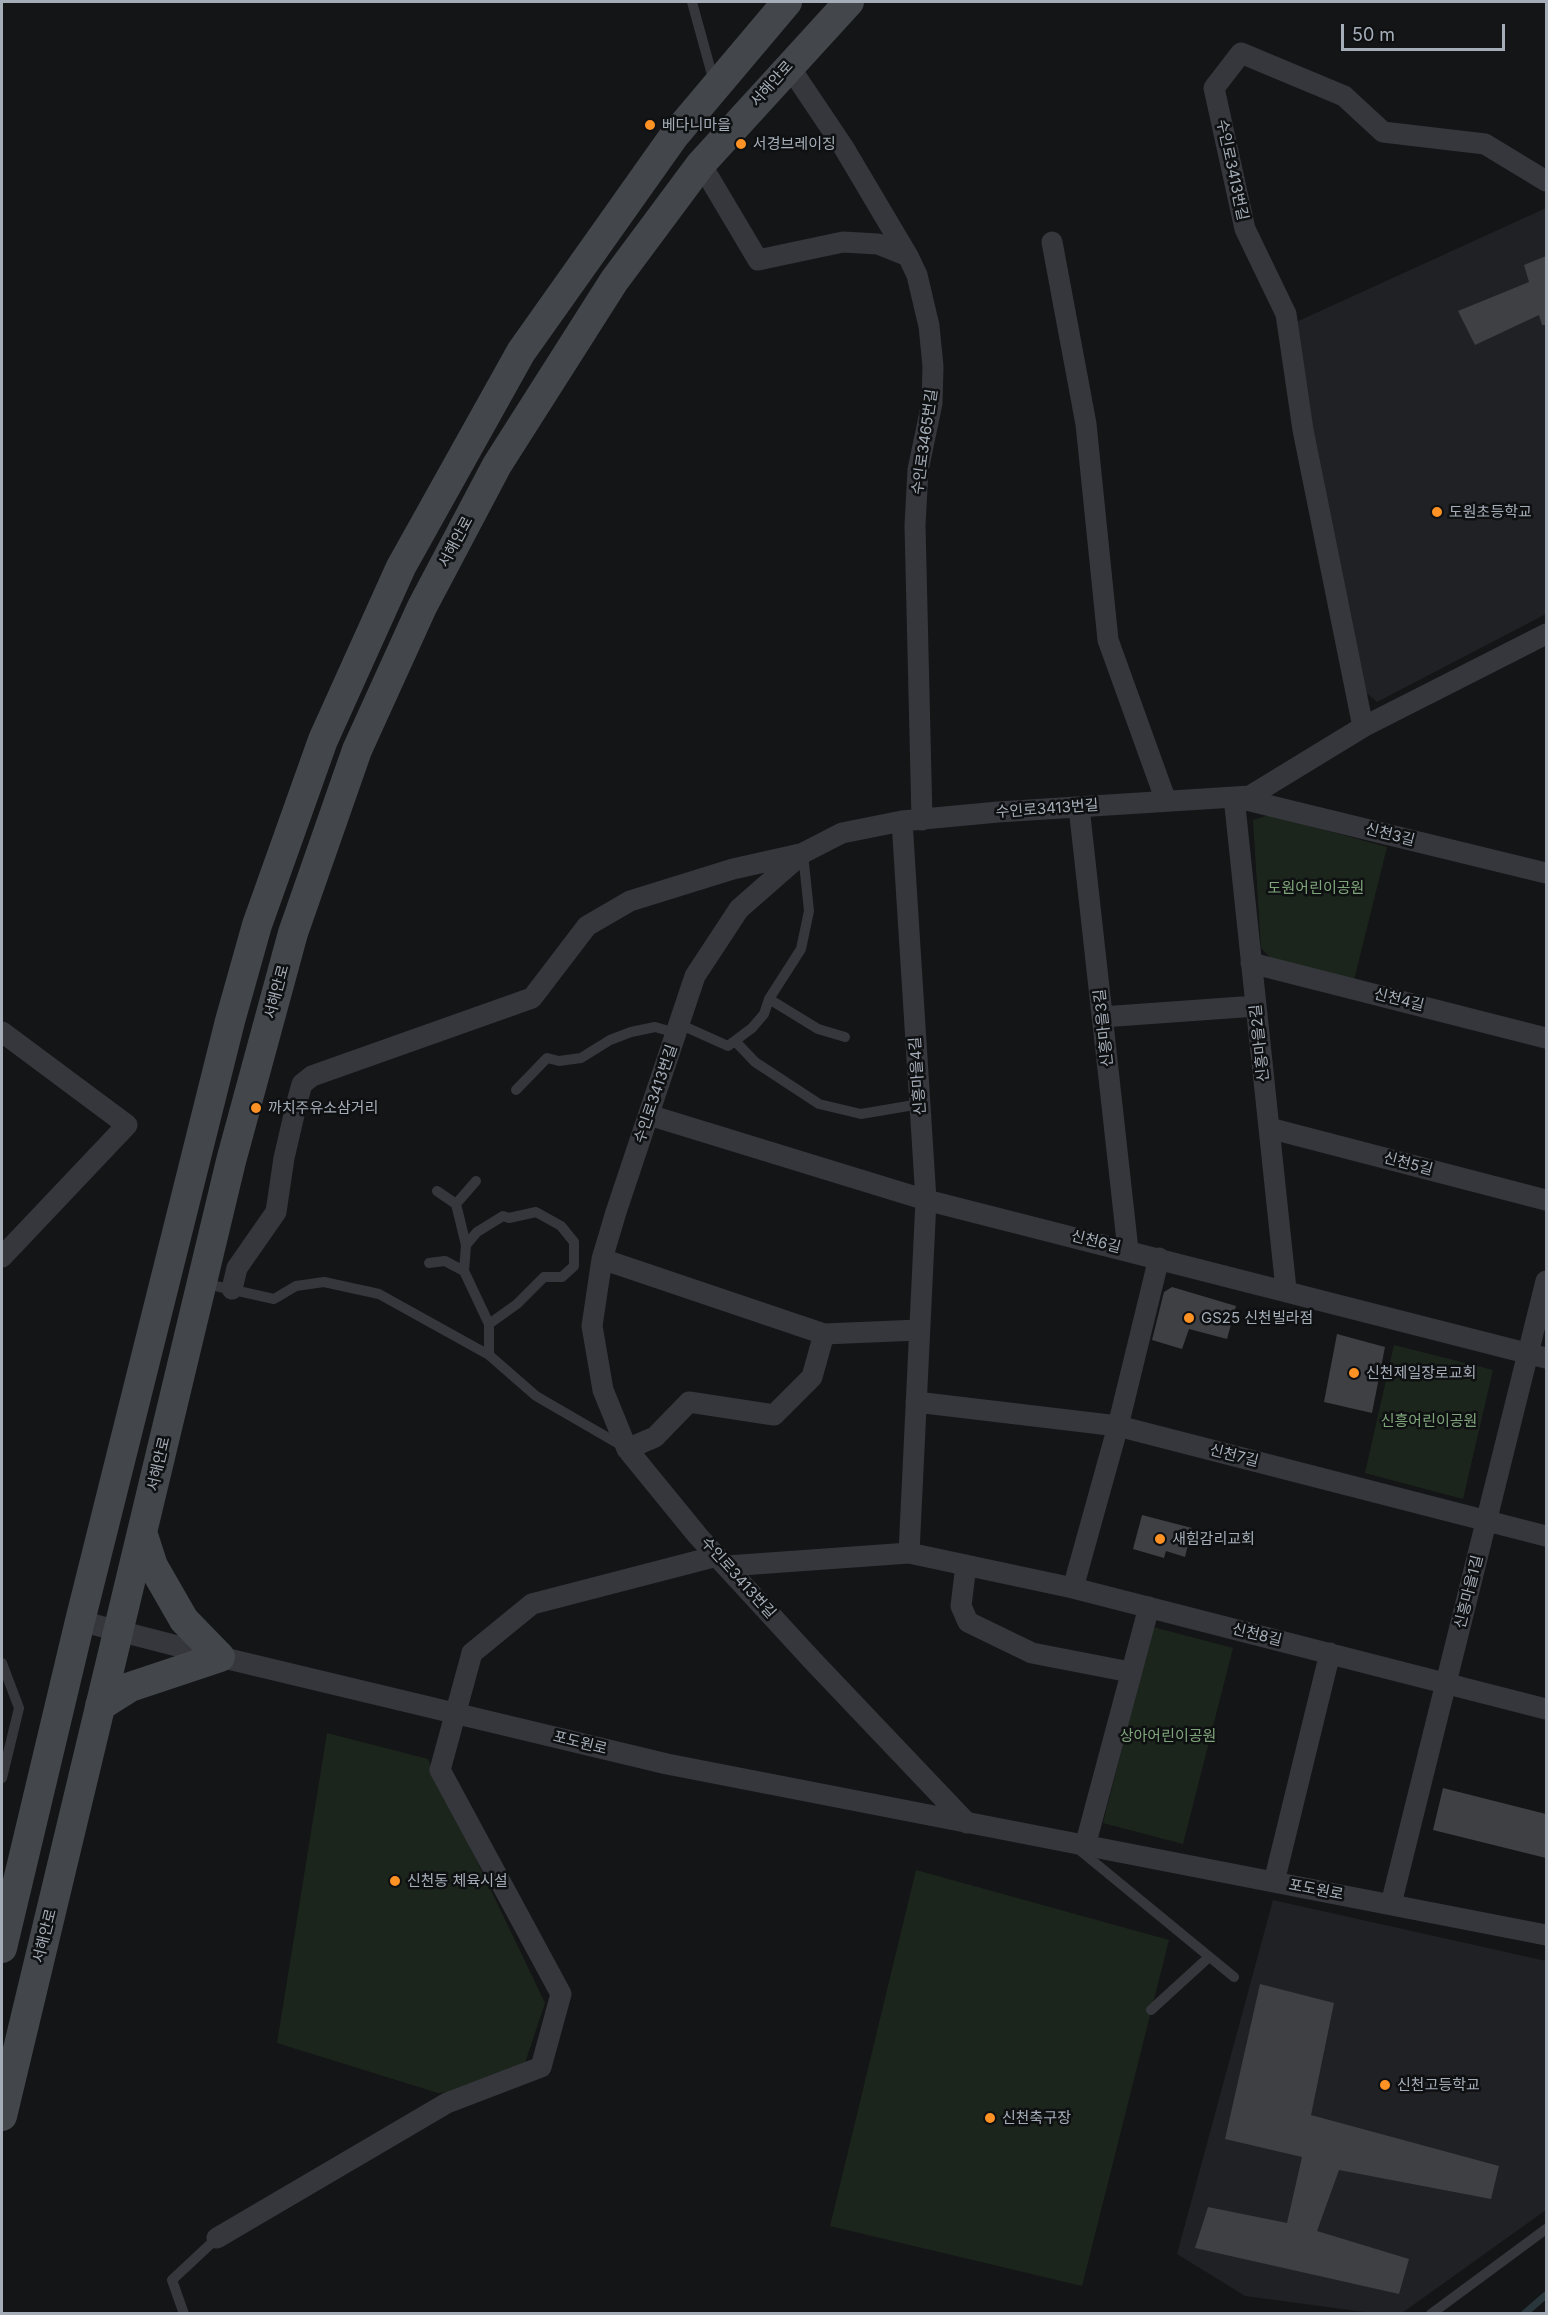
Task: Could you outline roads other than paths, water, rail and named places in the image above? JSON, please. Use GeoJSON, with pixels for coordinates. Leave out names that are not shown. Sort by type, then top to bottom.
{"type":"FeatureCollection","features":[{"type":"Feature","properties":{"kind":"main road"},"geometry":{"type":"LineString","coordinates":[[2,1948],[80,1621],[230,1021],[261,915],[323,740],[401,567],[521,352],[593,247],[674,136],[786,2]]}},
{"type":"Feature","properties":{"kind":"main road","name":"서해안로"},"geometry":{"type":"LineString","coordinates":[[2,2116],[231,1161],[293,933],[357,750],[422,607],[497,465],[614,281],[701,164],[849,2]]}},
{"type":"Feature","properties":{"kind":"main road"},"geometry":{"type":"LineString","coordinates":[[100,1706],[130,1687],[220,1657],[184,1620],[153,1566],[142,1532]]}},
{"type":"Feature","properties":{"kind":"street","name":"수인로3413번길"},"geometry":{"type":"LineString","coordinates":[[1363,727],[1304,430],[1287,314],[1245,229],[1215,88],[1242,53],[1344,96],[1383,132],[1485,144],[1546,181]]}},
{"type":"Feature","properties":{"kind":"street","name":"수인로3465번길"},"geometry":{"type":"LineString","coordinates":[[789,66],[844,148],[909,256],[917,275],[927,315],[933,366],[932,403],[918,470],[915,525],[912,821]]}},
{"type":"Feature","properties":{"kind":"street"},"geometry":{"type":"LineString","coordinates":[[701,164],[758,260],[843,242],[878,244],[909,256]]}},
{"type":"Feature","properties":{"kind":"street"},"geometry":{"type":"LineString","coordinates":[[1052,242],[1086,424],[1108,640],[1166,801]]}},
{"type":"Feature","properties":{"kind":"street","name":"수인로3413번길"},"geometry":{"type":"LineString","coordinates":[[967,1823],[722,1561],[627,1449],[603,1390],[592,1326],[602,1259],[695,976],[739,909],[803,854],[842,833],[912,821],[1250,796],[1363,727],[1546,634]]}},
{"type":"Feature","properties":{"kind":"street","name":"신천3길"},"geometry":{"type":"LineString","coordinates":[[1234,797],[1546,873]]}},
{"type":"Feature","properties":{"kind":"street","name":"신흥마을2길"},"geometry":{"type":"LineString","coordinates":[[1234,797],[1286,1289]]}},
{"type":"Feature","properties":{"kind":"street","name":"신흥마을3길"},"geometry":{"type":"LineString","coordinates":[[1079,807],[1128,1250]]}},
{"type":"Feature","properties":{"kind":"street","name":"신흥마을4길"},"geometry":{"type":"LineString","coordinates":[[909,1552],[926,1200],[920,1104],[912,821]]}},
{"type":"Feature","properties":{"kind":"street"},"geometry":{"type":"LineString","coordinates":[[232,1289],[237,1268],[276,1212],[284,1158],[302,1084],[312,1076],[532,998],[587,926],[630,901],[734,869],[803,854]]}},
{"type":"Feature","properties":{"kind":"street","name":"신천4길"},"geometry":{"type":"LineString","coordinates":[[1251,963],[1546,1038]]}},
{"type":"Feature","properties":{"kind":"street"},"geometry":{"type":"LineString","coordinates":[[1102,1017],[1256,1005]]}},
{"type":"Feature","properties":{"kind":"street"},"geometry":{"type":"LineString","coordinates":[[2,1032],[127,1125],[2,1257]]}},
{"type":"Feature","properties":{"kind":"street","name":"신천6길"},"geometry":{"type":"LineString","coordinates":[[648,1115],[926,1200],[1286,1289],[1537,1356]]}},
{"type":"Feature","properties":{"kind":"street","name":"신천5길"},"geometry":{"type":"LineString","coordinates":[[1269,1128],[1546,1200]]}},
{"type":"Feature","properties":{"kind":"street"},"geometry":{"type":"LineString","coordinates":[[1073,1588],[1118,1426],[1159,1258]]}},
{"type":"Feature","properties":{"kind":"street"},"geometry":{"type":"LineString","coordinates":[[602,1259],[824,1334],[919,1330]]}},
{"type":"Feature","properties":{"kind":"street","name":"신흥마을1길"},"geometry":{"type":"LineString","coordinates":[[1391,1904],[1486,1521],[1537,1356],[1546,1281]]}},
{"type":"Feature","properties":{"kind":"street"},"geometry":{"type":"LineString","coordinates":[[627,1449],[655,1437],[689,1402],[774,1415],[812,1377],[824,1334]]}},
{"type":"Feature","properties":{"kind":"street","name":"신천7길"},"geometry":{"type":"LineString","coordinates":[[916,1402],[1118,1426],[1546,1536]]}},
{"type":"Feature","properties":{"kind":"street","name":"신천8길"},"geometry":{"type":"LineString","coordinates":[[217,2238],[447,2103],[541,2067],[561,1994],[440,1770],[472,1653],[532,1604],[722,1561],[909,1552],[1073,1588],[1546,1709]]}},
{"type":"Feature","properties":{"kind":"street"},"geometry":{"type":"LineString","coordinates":[[966,1565],[962,1606],[968,1622],[1032,1653],[1130,1672]]}},
{"type":"Feature","properties":{"kind":"street"},"geometry":{"type":"LineString","coordinates":[[1078,1844],[1149,1607]]}},
{"type":"Feature","properties":{"kind":"street","name":"포도원로"},"geometry":{"type":"LineString","coordinates":[[80,1621],[220,1657],[667,1764],[1546,1935]]}},
{"type":"Feature","properties":{"kind":"street"},"geometry":{"type":"LineString","coordinates":[[1274,1882],[1330,1653]]}},
{"type":"Feature","properties":{"kind":"lane"},"geometry":{"type":"LineString","coordinates":[[692,2],[715,86]]}},
{"type":"Feature","properties":{"kind":"lane"},"geometry":{"type":"LineString","coordinates":[[516,1090],[547,1058],[559,1060],[581,1058],[610,1040],[631,1032],[655,1028],[678,1028],[728,1046],[752,1028],[764,1014],[769,999],[801,949],[809,911],[803,854]]}},
{"type":"Feature","properties":{"kind":"lane"},"geometry":{"type":"LineString","coordinates":[[769,999],[818,1029],[845,1037]]}},
{"type":"Feature","properties":{"kind":"lane"},"geometry":{"type":"LineString","coordinates":[[735,1041],[755,1062],[819,1104],[861,1114],[920,1104]]}},
{"type":"Feature","properties":{"kind":"lane"},"geometry":{"type":"LineString","coordinates":[[456,1204],[476,1181]]}},
{"type":"Feature","properties":{"kind":"lane"},"geometry":{"type":"LineString","coordinates":[[437,1191],[456,1204],[466,1245],[464,1271],[489,1324],[489,1355]]}},
{"type":"Feature","properties":{"kind":"lane"},"geometry":{"type":"LineString","coordinates":[[466,1245],[477,1232],[503,1216],[509,1218],[536,1212],[561,1226],[574,1242],[574,1266],[562,1277],[544,1277],[517,1304],[489,1324]]}},
{"type":"Feature","properties":{"kind":"lane"},"geometry":{"type":"LineString","coordinates":[[429,1263],[445,1261],[464,1271]]}},
{"type":"Feature","properties":{"kind":"lane"},"geometry":{"type":"LineString","coordinates":[[202,1283],[273,1299],[296,1286],[324,1282],[359,1288],[388,1299],[489,1355],[536,1396],[627,1449]]}},
{"type":"Feature","properties":{"kind":"lane"},"geometry":{"type":"LineString","coordinates":[[2,1663],[19,1708],[2,1778]]}},
{"type":"Feature","properties":{"kind":"lane"},"geometry":{"type":"LineString","coordinates":[[1078,1844],[1234,1977]]}},
{"type":"Feature","properties":{"kind":"lane"},"geometry":{"type":"LineString","coordinates":[[1151,2010],[1209,1957]]}},
{"type":"Feature","properties":{"kind":"lane"},"geometry":{"type":"LineString","coordinates":[[1431,2313],[1546,2229]]}},
{"type":"Feature","properties":{"kind":"lane"},"geometry":{"type":"LineString","coordinates":[[184,2313],[172,2280],[217,2238]]}},
{"type":"Feature","properties":{"kind":"waterway"},"geometry":{"type":"LineString","coordinates":[[1524,2314],[1546,2295]]}},
{"type":"Feature","properties":{"kind":"place","name":"베다니마을"},"geometry":{"type":"Point","coordinates":[650,125]}},
{"type":"Feature","properties":{"kind":"place","name":"서경브레이징"},"geometry":{"type":"Point","coordinates":[741,144]}},
{"type":"Feature","properties":{"kind":"place","name":"도원초등학교"},"geometry":{"type":"Point","coordinates":[1437,512]}},
{"type":"Feature","properties":{"kind":"place","name":"까치주유소삼거리"},"geometry":{"type":"Point","coordinates":[256,1108]}},
{"type":"Feature","properties":{"kind":"place","name":"GS25 신천빌라점"},"geometry":{"type":"Point","coordinates":[1189,1318]}},
{"type":"Feature","properties":{"kind":"place","name":"신천제일장로교회"},"geometry":{"type":"Point","coordinates":[1354,1373]}},
{"type":"Feature","properties":{"kind":"place","name":"새힘감리교회"},"geometry":{"type":"Point","coordinates":[1160,1539]}},
{"type":"Feature","properties":{"kind":"place","name":"신천동 체육시설"},"geometry":{"type":"Point","coordinates":[395,1881]}},
{"type":"Feature","properties":{"kind":"place","name":"신천고등학교"},"geometry":{"type":"Point","coordinates":[1385,2085]}},
{"type":"Feature","properties":{"kind":"place","name":"신천축구장"},"geometry":{"type":"Point","coordinates":[990,2118]}},
{"type":"Feature","properties":{"kind":"park label","name":"도원어린이공원"},"geometry":{"type":"Point","coordinates":[1316,888]}},
{"type":"Feature","properties":{"kind":"park label","name":"신흥어린이공원"},"geometry":{"type":"Point","coordinates":[1429,1421]}},
{"type":"Feature","properties":{"kind":"park label","name":"상아어린이공원"},"geometry":{"type":"Point","coordinates":[1168,1736]}}]}
